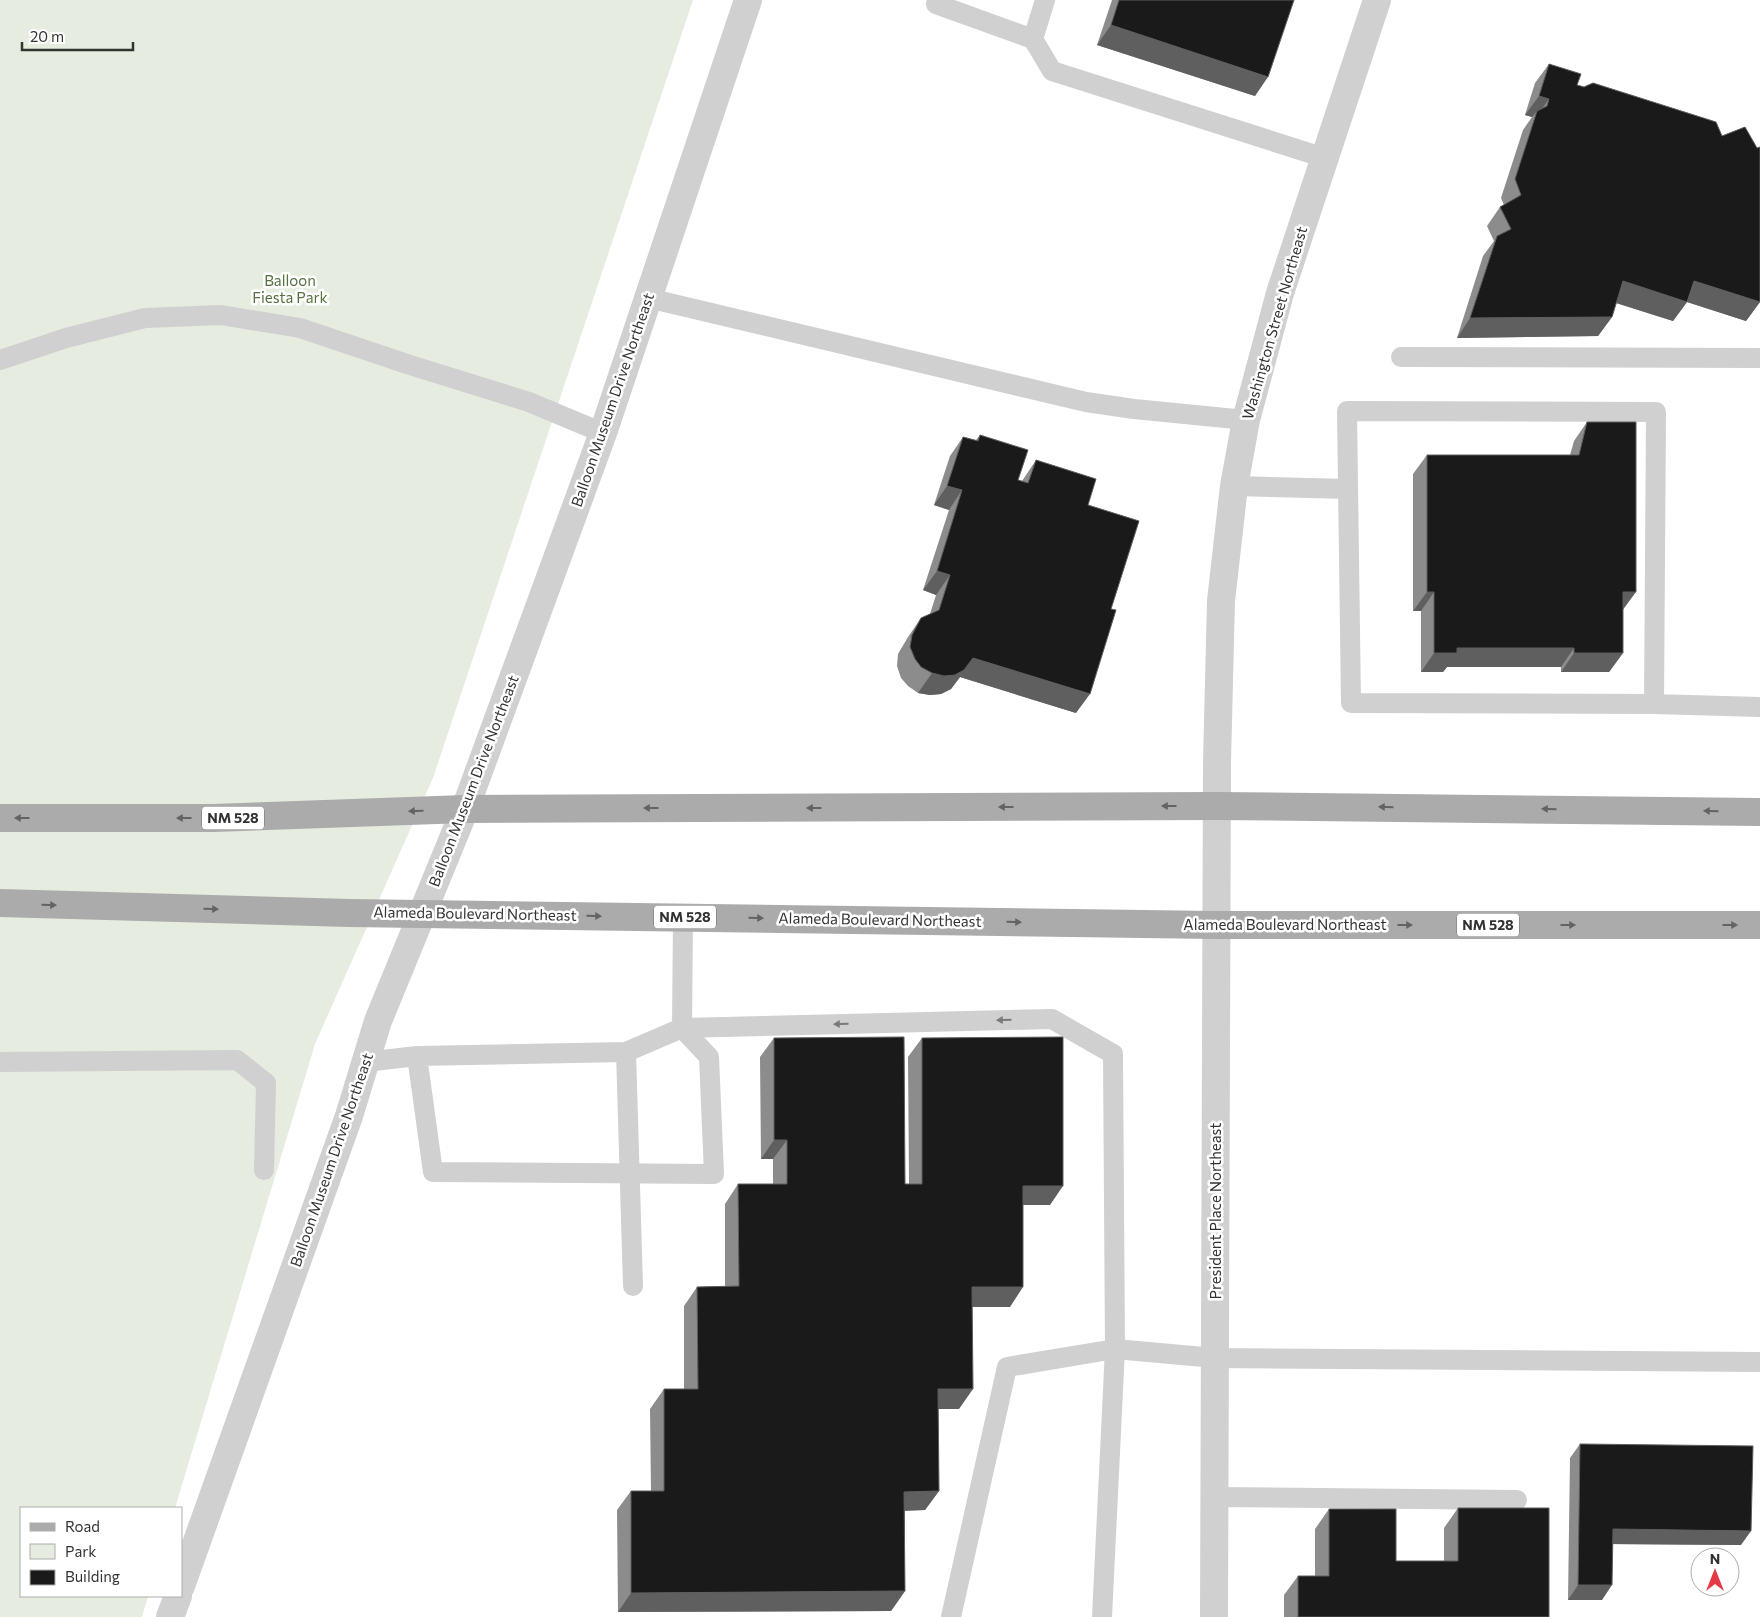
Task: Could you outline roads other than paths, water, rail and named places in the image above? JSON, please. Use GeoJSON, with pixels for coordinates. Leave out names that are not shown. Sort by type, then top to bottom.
{"type":"FeatureCollection","features":[{"type":"Feature","properties":{"kind":"main road","name":"NM 528"},"geometry":{"type":"LineString","coordinates":[[0,818],[213,818],[465,809],[1217,806],[1760,812]]}},
{"type":"Feature","properties":{"kind":"main road","name":"Alameda Boulevard Northeast"},"geometry":{"type":"LineString","coordinates":[[0,903],[423,914],[1216,925],[1760,925]]}},
{"type":"Feature","properties":{"kind":"street","name":"Balloon Museum Drive Northeast"},"geometry":{"type":"LineString","coordinates":[[182,1583],[349,1116],[378,1021],[465,809],[603,432],[748,0]]}},
{"type":"Feature","properties":{"kind":"street","name":"Washington Street Northeast"},"geometry":{"type":"LineString","coordinates":[[1217,806],[1221,602],[1234,486],[1246,420],[1280,293],[1377,0]]}},
{"type":"Feature","properties":{"kind":"street","name":"President Place Northeast"},"geometry":{"type":"LineString","coordinates":[[1214,1617],[1217,806]]}},
{"type":"Feature","properties":{"kind":"street"},"geometry":{"type":"LineString","coordinates":[[170,1617],[178,1597]]}},
{"type":"Feature","properties":{"kind":"lane"},"geometry":{"type":"LineString","coordinates":[[937,0],[936,4],[1033,39],[1052,71],[1325,158]]}},
{"type":"Feature","properties":{"kind":"lane"},"geometry":{"type":"LineString","coordinates":[[1033,39],[1045,0]]}},
{"type":"Feature","properties":{"kind":"lane"},"geometry":{"type":"LineString","coordinates":[[648,298],[1086,402],[1134,409],[1246,420]]}},
{"type":"Feature","properties":{"kind":"lane"},"geometry":{"type":"LineString","coordinates":[[0,360],[66,338],[145,318],[221,315],[300,328],[529,402],[603,432]]}},
{"type":"Feature","properties":{"kind":"lane"},"geometry":{"type":"LineString","coordinates":[[1401,357],[1760,358]]}},
{"type":"Feature","properties":{"kind":"lane"},"geometry":{"type":"LineString","coordinates":[[1654,704],[1656,412],[1347,411],[1351,703],[1654,704],[1760,707]]}},
{"type":"Feature","properties":{"kind":"lane"},"geometry":{"type":"LineString","coordinates":[[1234,486],[1348,489]]}},
{"type":"Feature","properties":{"kind":"lane"},"geometry":{"type":"LineString","coordinates":[[417,1056],[433,1172],[714,1174],[709,1057],[682,1028],[683,917]]}},
{"type":"Feature","properties":{"kind":"lane"},"geometry":{"type":"LineString","coordinates":[[365,1062],[417,1056],[626,1052],[682,1028],[707,1026],[1052,1020],[1113,1054],[1115,1349],[1102,1617]]}},
{"type":"Feature","properties":{"kind":"lane"},"geometry":{"type":"LineString","coordinates":[[626,1052],[633,1286]]}},
{"type":"Feature","properties":{"kind":"lane"},"geometry":{"type":"LineString","coordinates":[[0,1062],[237,1060],[266,1083],[264,1170]]}},
{"type":"Feature","properties":{"kind":"lane"},"geometry":{"type":"LineString","coordinates":[[951,1617],[1007,1367],[1115,1349],[1215,1358],[1760,1362]]}},
{"type":"Feature","properties":{"kind":"lane"},"geometry":{"type":"LineString","coordinates":[[1215,1497],[1516,1500]]}},
{"type":"Feature","properties":{"kind":"park label","name":"Balloon Fiesta Park"},"geometry":{"type":"Point","coordinates":[290,290]}}]}
